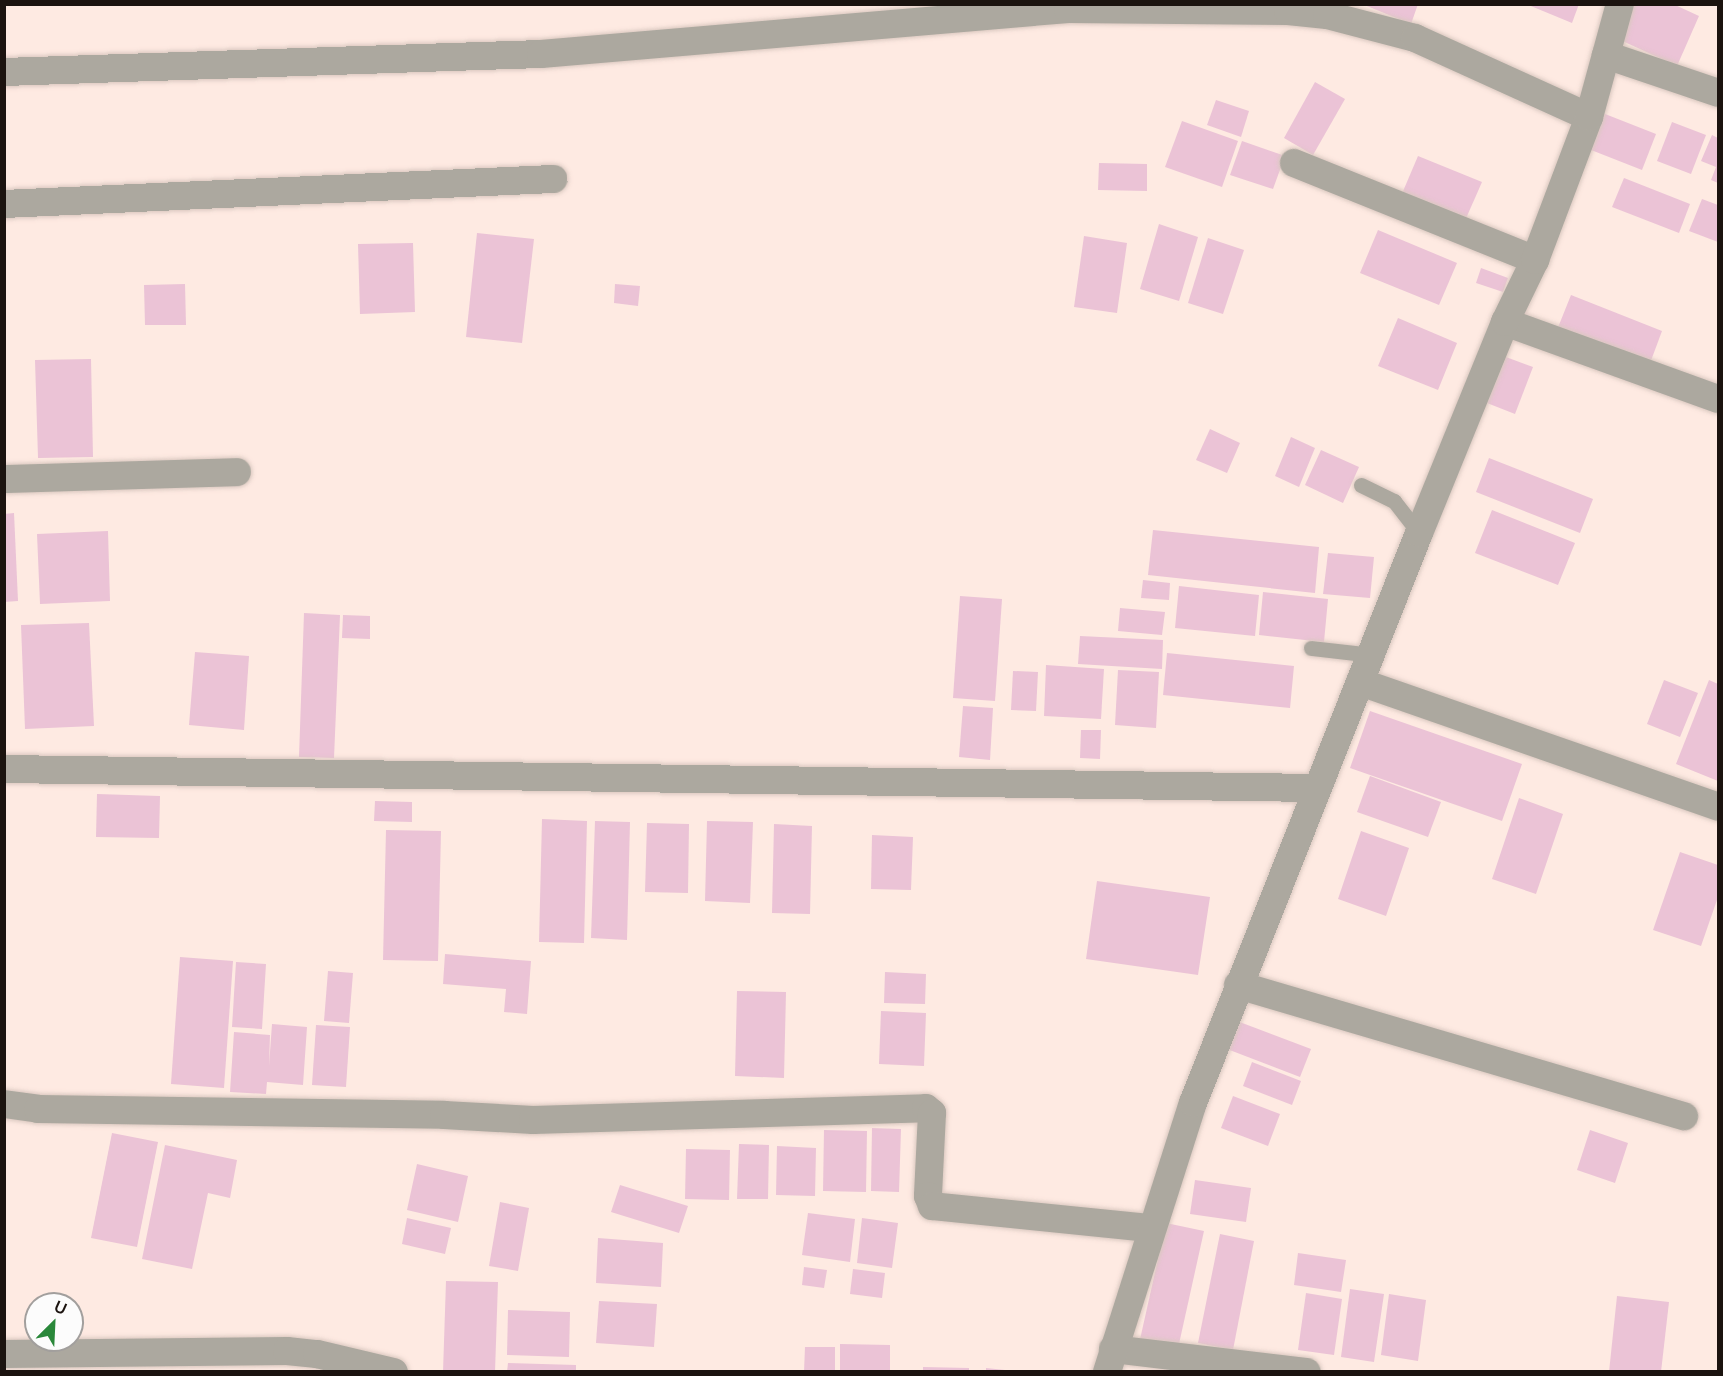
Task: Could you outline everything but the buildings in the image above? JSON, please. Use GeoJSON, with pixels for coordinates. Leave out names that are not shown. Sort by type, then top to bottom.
{"type":"FeatureCollection","features":[{"type":"Feature","properties":{"kind":"street"},"geometry":{"type":"LineString","coordinates":[[1307,1371],[1110,1360],[1150,1228],[1238,985],[1505,322],[1535,260],[1589,117],[1620,4]]}},
{"type":"Feature","properties":{"kind":"street"},"geometry":{"type":"LineString","coordinates":[[4,72],[542,54],[1068,9],[1288,11],[1327,15],[1415,38],[1589,117]]}},
{"type":"Feature","properties":{"kind":"street"},"geometry":{"type":"LineString","coordinates":[[1606,55],[1719,93]]}},
{"type":"Feature","properties":{"kind":"street"},"geometry":{"type":"LineString","coordinates":[[1294,163],[1535,260]]}},
{"type":"Feature","properties":{"kind":"street"},"geometry":{"type":"LineString","coordinates":[[4,204],[553,179]]}},
{"type":"Feature","properties":{"kind":"street"},"geometry":{"type":"LineString","coordinates":[[1505,322],[1719,399]]}},
{"type":"Feature","properties":{"kind":"street"},"geometry":{"type":"LineString","coordinates":[[4,479],[237,472]]}},
{"type":"Feature","properties":{"kind":"street"},"geometry":{"type":"LineString","coordinates":[[1360,682],[1719,807]]}},
{"type":"Feature","properties":{"kind":"street"},"geometry":{"type":"LineString","coordinates":[[4,769],[1316,788]]}},
{"type":"Feature","properties":{"kind":"street"},"geometry":{"type":"LineString","coordinates":[[1238,985],[1684,1116]]}},
{"type":"Feature","properties":{"kind":"street"},"geometry":{"type":"LineString","coordinates":[[4,1104],[38,1109],[444,1115],[533,1120],[926,1108],[932,1113],[928,1196],[932,1206],[1150,1228]]}},
{"type":"Feature","properties":{"kind":"street"},"geometry":{"type":"LineString","coordinates":[[4,1354],[317,1353],[394,1371]]}},
{"type":"Feature","properties":{"kind":"lane"},"geometry":{"type":"LineString","coordinates":[[1361,485],[1394,501],[1419,533]]}},
{"type":"Feature","properties":{"kind":"lane"},"geometry":{"type":"LineString","coordinates":[[1311,648],[1372,655]]}}]}
